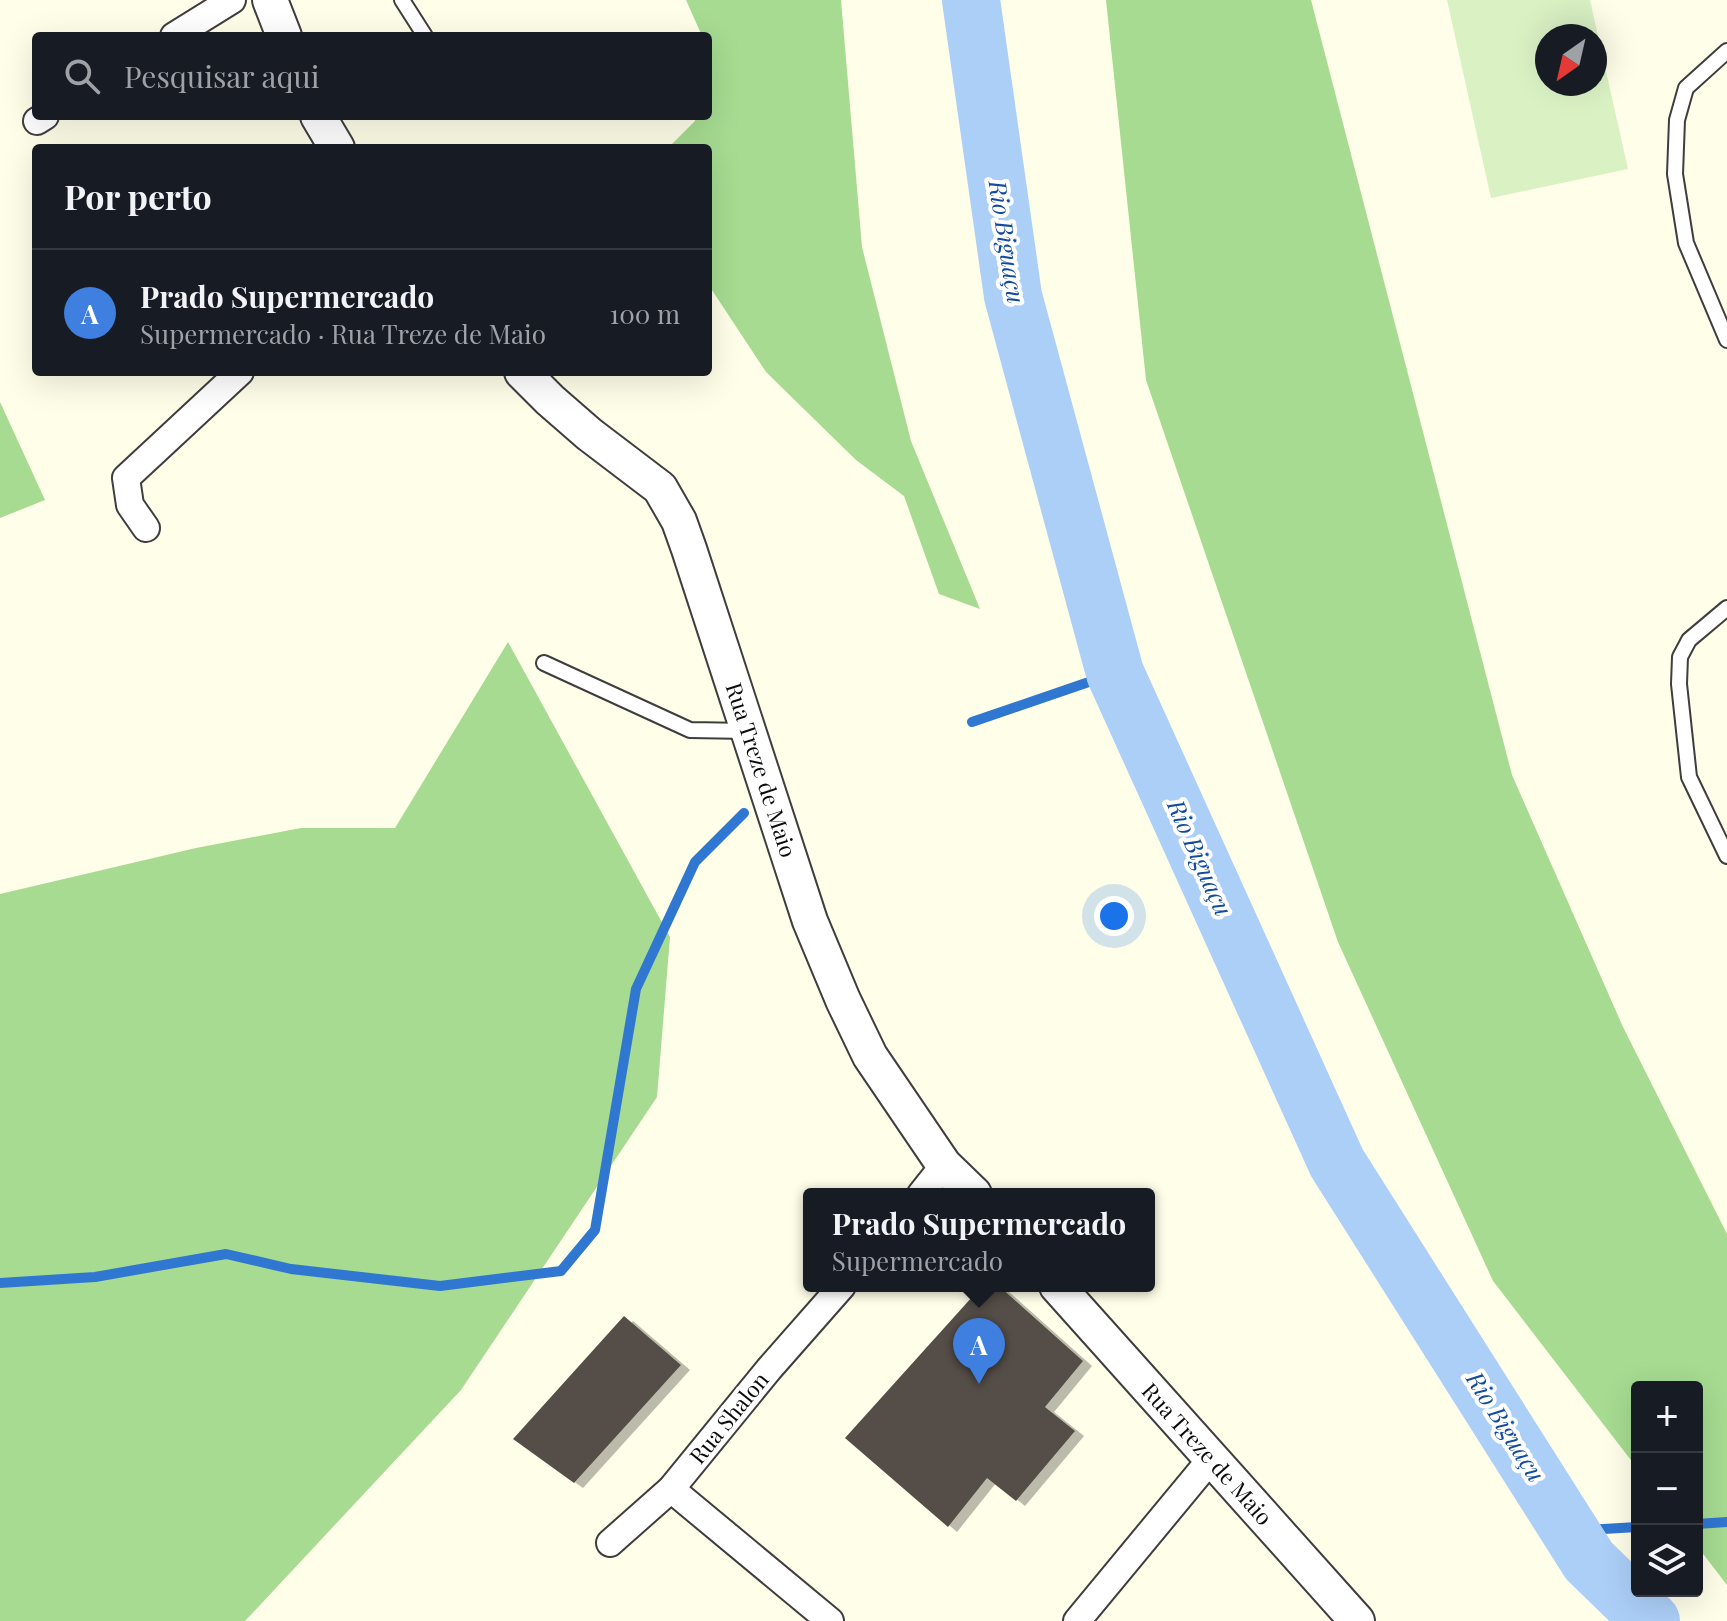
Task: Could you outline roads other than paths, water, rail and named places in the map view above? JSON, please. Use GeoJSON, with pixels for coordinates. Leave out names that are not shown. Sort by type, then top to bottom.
{"type":"FeatureCollection","features":[{"type":"Feature","properties":{"kind":"street"},"geometry":{"type":"LineString","coordinates":[[180,32],[232,0]]}},
{"type":"Feature","properties":{"kind":"street"},"geometry":{"type":"LineString","coordinates":[[270,0],[282,32]]}},
{"type":"Feature","properties":{"kind":"street"},"geometry":{"type":"LineString","coordinates":[[320,120],[335,144]]}},
{"type":"Feature","properties":{"kind":"street"},"geometry":{"type":"LineString","coordinates":[[146,528],[130,505],[126,478],[236,376]]}},
{"type":"Feature","properties":{"kind":"street","name":"Rua Treze de Maio"},"geometry":{"type":"LineString","coordinates":[[526,376],[589,434],[660,488],[679,521],[810,921],[843,1000],[870,1056],[944,1165],[968,1188]]}},
{"type":"Feature","properties":{"kind":"street"},"geometry":{"type":"LineString","coordinates":[[926,1188],[944,1165]]}},
{"type":"Feature","properties":{"kind":"street","name":"Rua Shalon"},"geometry":{"type":"LineString","coordinates":[[610,1543],[671,1489],[837,1292]]}},
{"type":"Feature","properties":{"kind":"street","name":"Rua Treze de Maio"},"geometry":{"type":"LineString","coordinates":[[1062,1292],[1357,1621]]}},
{"type":"Feature","properties":{"kind":"street"},"geometry":{"type":"LineString","coordinates":[[1077,1621],[1211,1459]]}},
{"type":"Feature","properties":{"kind":"street"},"geometry":{"type":"LineString","coordinates":[[671,1489],[830,1621]]}},
{"type":"Feature","properties":{"kind":"lane"},"geometry":{"type":"LineString","coordinates":[[402,0],[422,32]]}},
{"type":"Feature","properties":{"kind":"lane"},"geometry":{"type":"LineString","coordinates":[[1727,51],[1686,88],[1677,120],[1675,174],[1686,243],[1727,340]]}},
{"type":"Feature","properties":{"kind":"lane"},"geometry":{"type":"LineString","coordinates":[[1727,608],[1689,640],[1680,657],[1679,684],[1689,777],[1727,856]]}},
{"type":"Feature","properties":{"kind":"lane"},"geometry":{"type":"LineString","coordinates":[[544,663],[690,730],[748,731]]}},
{"type":"Feature","properties":{"kind":"waterway","name":"Rio Biguaçu"},"geometry":{"type":"LineString","coordinates":[[971,0],[1013,296],[1115,673],[1337,1163],[1589,1561],[1651,1621]]}},
{"type":"Feature","properties":{"kind":"waterway"},"geometry":{"type":"LineString","coordinates":[[972,722],[1115,673]]}},
{"type":"Feature","properties":{"kind":"waterway"},"geometry":{"type":"LineString","coordinates":[[0,1283],[95,1277],[226,1254],[291,1269],[440,1286],[561,1271],[595,1230],[636,989],[695,862],[744,813]]}},
{"type":"Feature","properties":{"kind":"waterway"},"geometry":{"type":"LineString","coordinates":[[1703,1524],[1727,1522]]}},
{"type":"Feature","properties":{"kind":"waterway"},"geometry":{"type":"LineString","coordinates":[[1570,1531],[1631,1527]]}},
{"type":"Feature","properties":{"kind":"place","name":"Prado Supermercado"},"geometry":{"type":"Point","coordinates":[979,1384]}}]}
